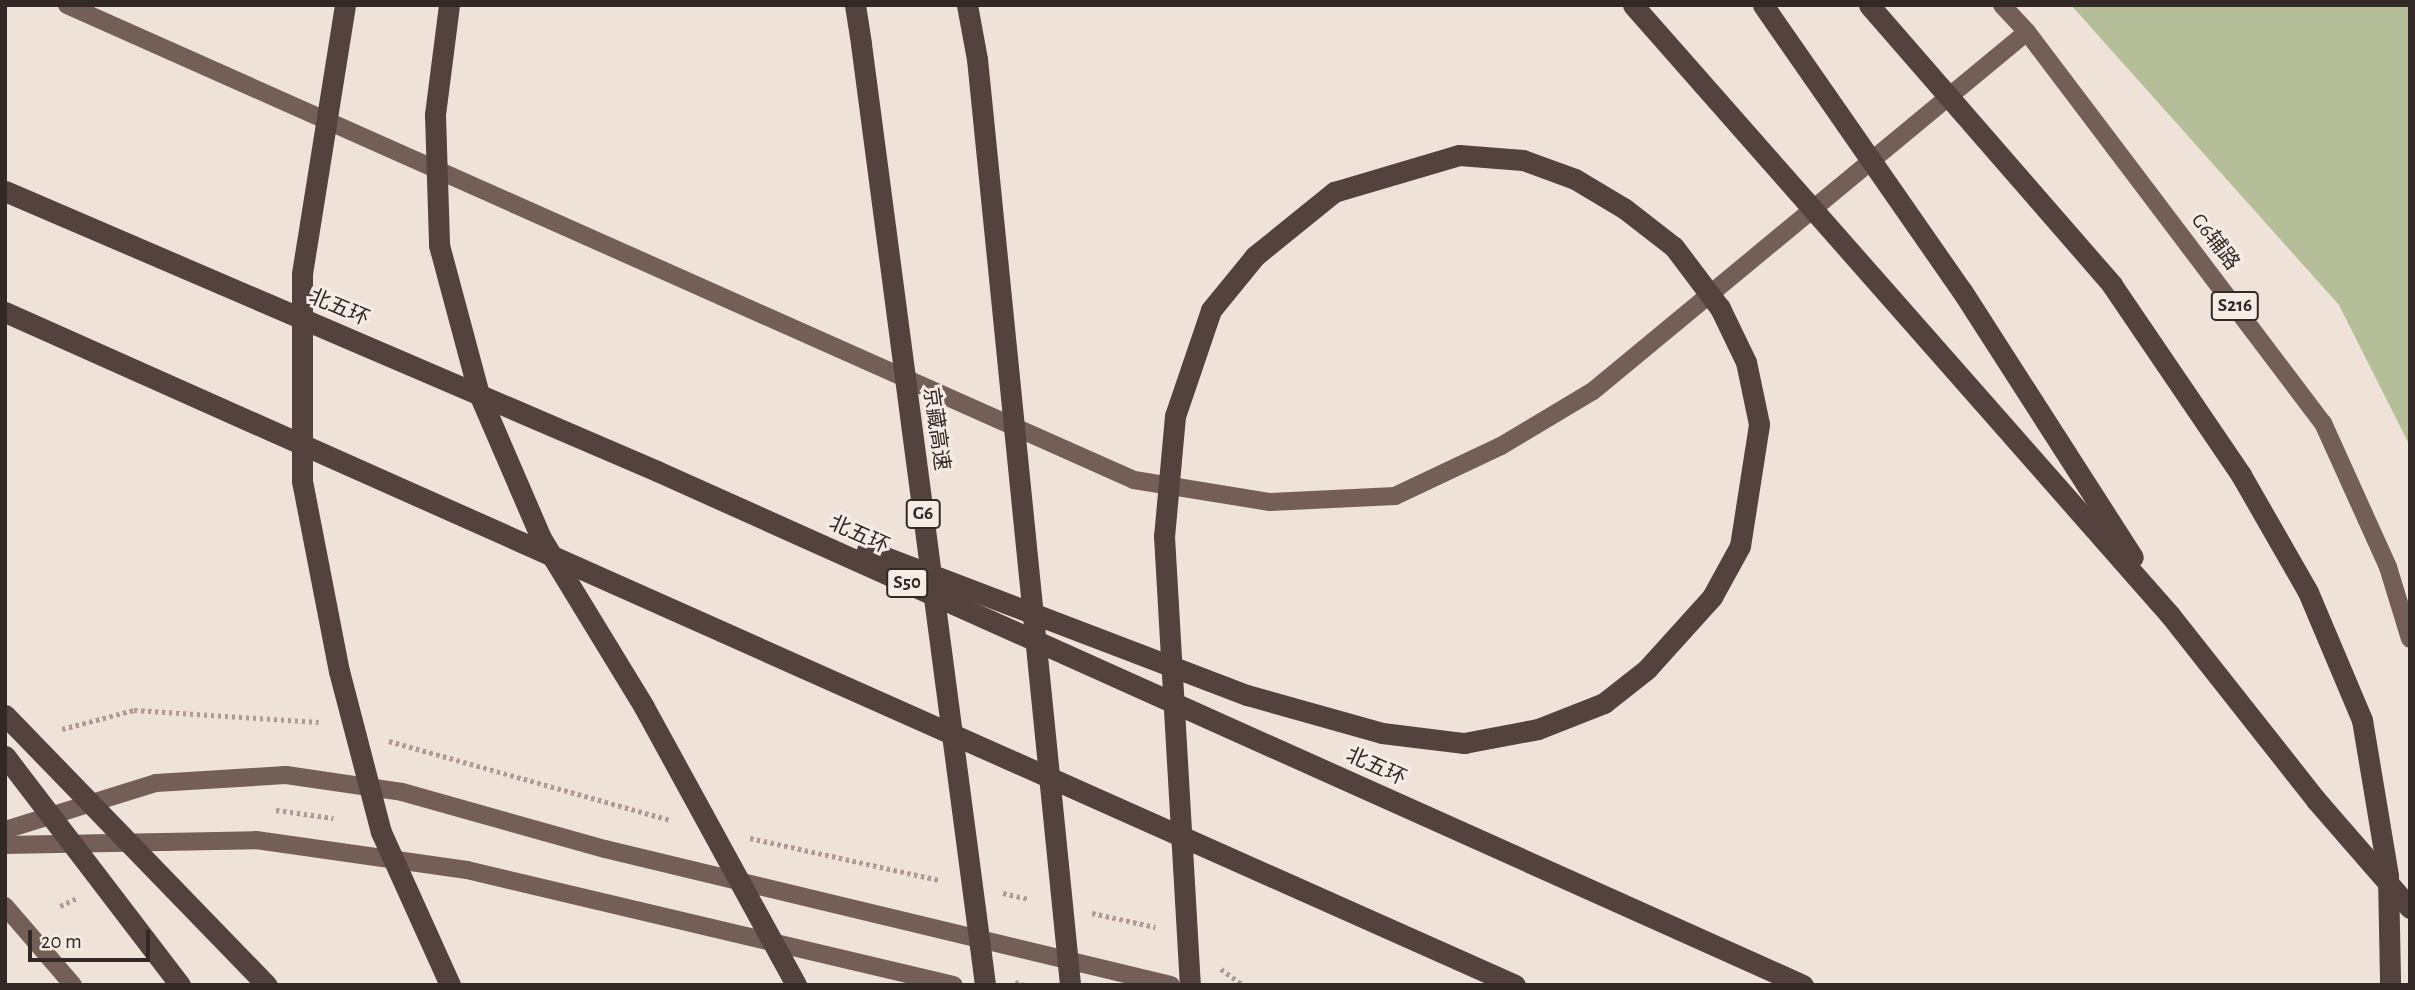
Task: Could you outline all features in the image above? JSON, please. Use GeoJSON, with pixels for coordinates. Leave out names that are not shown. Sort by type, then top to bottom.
{"type":"FeatureCollection","features":[{"type":"Feature","properties":{"kind":"highway"},"geometry":{"type":"LineString","coordinates":[[345,5],[302,274],[302,481],[339,671],[381,832],[450,985]]}},
{"type":"Feature","properties":{"kind":"highway"},"geometry":{"type":"LineString","coordinates":[[449,5],[435,115],[439,245],[478,394],[541,538],[644,708],[796,985]]}},
{"type":"Feature","properties":{"kind":"highway","name":"京藏高速"},"geometry":{"type":"LineString","coordinates":[[855,5],[985,985]]}},
{"type":"Feature","properties":{"kind":"highway"},"geometry":{"type":"LineString","coordinates":[[967,5],[976,59],[1070,985]]}},
{"type":"Feature","properties":{"kind":"highway"},"geometry":{"type":"LineString","coordinates":[[1633,5],[2170,615],[2316,800],[2410,908]]}},
{"type":"Feature","properties":{"kind":"highway"},"geometry":{"type":"LineString","coordinates":[[1763,5],[1962,291],[2170,615]]}},
{"type":"Feature","properties":{"kind":"highway"},"geometry":{"type":"LineString","coordinates":[[1869,5],[2112,285],[2241,475],[2308,592],[2362,720],[2388,876],[2390,985]]}},
{"type":"Feature","properties":{"kind":"highway"},"geometry":{"type":"LineString","coordinates":[[657,471],[1247,695],[1382,733],[1464,743],[1538,729],[1604,703],[1647,670],[1712,597],[1740,546],[1759,424],[1746,362],[1720,308],[1674,247],[1625,209],[1575,179],[1523,160],[1460,155],[1334,192],[1255,256],[1212,310],[1175,416],[1164,536],[1190,985]]}},
{"type":"Feature","properties":{"kind":"highway","name":"北五环"},"geometry":{"type":"LineString","coordinates":[[5,191],[657,471],[1803,985]]}},
{"type":"Feature","properties":{"kind":"highway"},"geometry":{"type":"LineString","coordinates":[[5,312],[1515,985]]}},
{"type":"Feature","properties":{"kind":"highway"},"geometry":{"type":"LineString","coordinates":[[5,715],[267,985]]}},
{"type":"Feature","properties":{"kind":"highway"},"geometry":{"type":"LineString","coordinates":[[5,756],[180,985]]}},
{"type":"Feature","properties":{"kind":"main road"},"geometry":{"type":"LineString","coordinates":[[67,5],[1134,480],[1270,502],[1395,496],[1501,446],[1593,391],[2027,32]]}},
{"type":"Feature","properties":{"kind":"main road","name":"G6辅路"},"geometry":{"type":"LineString","coordinates":[[2002,5],[2027,32],[2323,423],[2389,567],[2410,639]]}},
{"type":"Feature","properties":{"kind":"main road"},"geometry":{"type":"LineString","coordinates":[[5,830],[156,783],[286,775],[401,792],[605,849],[1171,985]]}},
{"type":"Feature","properties":{"kind":"main road"},"geometry":{"type":"LineString","coordinates":[[5,845],[256,840],[467,870],[954,985]]}},
{"type":"Feature","properties":{"kind":"main road"},"geometry":{"type":"LineString","coordinates":[[5,906],[73,985]]}},
{"type":"Feature","properties":{"kind":"path"},"geometry":{"type":"LineString","coordinates":[[57,730],[134,710],[302,718],[327,724]]}},
{"type":"Feature","properties":{"kind":"path"},"geometry":{"type":"LineString","coordinates":[[378,738],[675,821]]}},
{"type":"Feature","properties":{"kind":"path"},"geometry":{"type":"LineString","coordinates":[[743,836],[947,881]]}},
{"type":"Feature","properties":{"kind":"path"},"geometry":{"type":"LineString","coordinates":[[988,890],[1043,902]]}},
{"type":"Feature","properties":{"kind":"path"},"geometry":{"type":"LineString","coordinates":[[60,906],[85,895]]}},
{"type":"Feature","properties":{"kind":"path"},"geometry":{"type":"LineString","coordinates":[[1084,911],[1166,929]]}},
{"type":"Feature","properties":{"kind":"path"},"geometry":{"type":"LineString","coordinates":[[1210,961],[1243,985]]}},
{"type":"Feature","properties":{"kind":"green space"},"geometry":{"type":"Polygon","coordinates":[[[2071,5],[2410,5],[2410,446],[2339,305],[2071,5]]]}}]}
